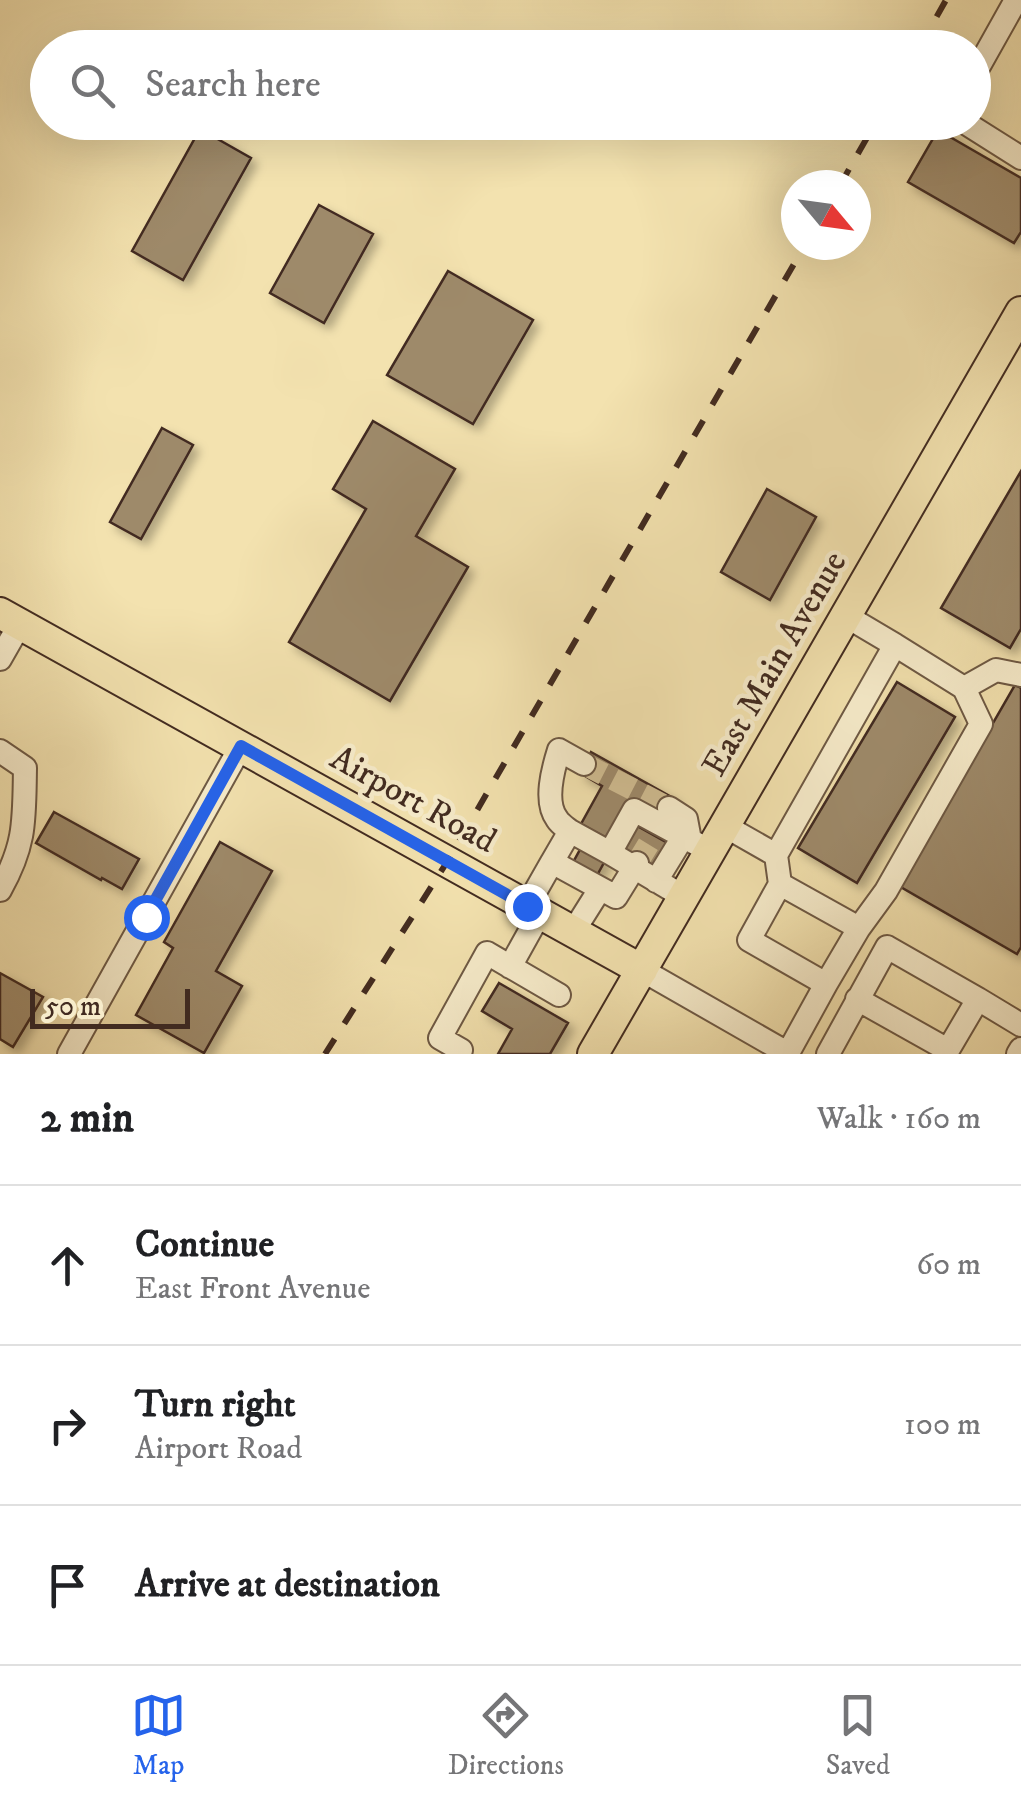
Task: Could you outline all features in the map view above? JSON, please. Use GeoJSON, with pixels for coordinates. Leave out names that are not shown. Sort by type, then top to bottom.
{"type":"FeatureCollection","features":[{"type":"Feature","properties":{"kind":"main road","name":"East Main Avenue"},"geometry":{"type":"LineString","coordinates":[[593,1054],[684,897],[702,838],[846,616],[1021,312]]}},
{"type":"Feature","properties":{"kind":"main road","name":"Airport Road"},"geometry":{"type":"LineString","coordinates":[[10,618],[642,970]]}},
{"type":"Feature","properties":{"kind":"street"},"geometry":{"type":"LineString","coordinates":[[991,45],[1016,0]]}},
{"type":"Feature","properties":{"kind":"street"},"geometry":{"type":"LineString","coordinates":[[991,139],[1021,158]]}},
{"type":"Feature","properties":{"kind":"street"},"geometry":{"type":"LineString","coordinates":[[788,1054],[981,724],[964,688],[846,616]]}},
{"type":"Feature","properties":{"kind":"street"},"geometry":{"type":"LineString","coordinates":[[0,659],[10,618]]}},
{"type":"Feature","properties":{"kind":"street"},"geometry":{"type":"LineString","coordinates":[[826,984],[749,940],[780,884],[776,854],[895,646]]}},
{"type":"Feature","properties":{"kind":"street"},"geometry":{"type":"LineString","coordinates":[[964,688],[996,670],[1021,675]]}},
{"type":"Feature","properties":{"kind":"street"},"geometry":{"type":"LineString","coordinates":[[70,1054],[241,746]]}},
{"type":"Feature","properties":{"kind":"street"},"geometry":{"type":"LineString","coordinates":[[584,764],[560,750],[552,770],[554,816],[570,832],[636,866],[684,897]]}},
{"type":"Feature","properties":{"kind":"street"},"geometry":{"type":"LineString","coordinates":[[0,751],[25,768],[22,839],[14,866],[0,890]]}},
{"type":"Feature","properties":{"kind":"street"},"geometry":{"type":"LineString","coordinates":[[610,853],[634,810],[661,822],[686,819],[702,838],[776,854]]}},
{"type":"Feature","properties":{"kind":"street"},"geometry":{"type":"LineString","coordinates":[[510,967],[552,862],[570,832]]}},
{"type":"Feature","properties":{"kind":"street"},"geometry":{"type":"LineString","coordinates":[[656,881],[702,838]]}},
{"type":"Feature","properties":{"kind":"street"},"geometry":{"type":"LineString","coordinates":[[552,862],[616,897],[636,866]]}},
{"type":"Feature","properties":{"kind":"street"},"geometry":{"type":"LineString","coordinates":[[780,884],[859,928]]}},
{"type":"Feature","properties":{"kind":"street"},"geometry":{"type":"LineString","coordinates":[[573,932],[600,889]]}},
{"type":"Feature","properties":{"kind":"street"},"geometry":{"type":"LineString","coordinates":[[828,1054],[887,947],[1021,1025]]}},
{"type":"Feature","properties":{"kind":"street"},"geometry":{"type":"LineString","coordinates":[[462,1053],[440,1038],[488,953],[558,995]]}},
{"type":"Feature","properties":{"kind":"street","name":"Airport Road"},"geometry":{"type":"LineString","coordinates":[[642,970],[788,1054]]}},
{"type":"Feature","properties":{"kind":"street"},"geometry":{"type":"LineString","coordinates":[[857,999],[948,1050],[978,999]]}},
{"type":"Feature","properties":{"kind":"building"},"geometry":{"type":"Polygon","coordinates":[[[194,140],[219,140],[251,158],[183,280],[132,251],[194,140]]]}},
{"type":"Feature","properties":{"kind":"building"},"geometry":{"type":"Polygon","coordinates":[[[932,140],[955,140],[1021,178],[1021,232],[1014,243],[908,182],[932,140]]]}},
{"type":"Feature","properties":{"kind":"building"},"geometry":{"type":"Polygon","coordinates":[[[319,205],[373,234],[324,323],[270,293],[319,205]]]}},
{"type":"Feature","properties":{"kind":"building"},"geometry":{"type":"Polygon","coordinates":[[[448,271],[533,320],[473,424],[387,375],[448,271]]]}},
{"type":"Feature","properties":{"kind":"building"},"geometry":{"type":"Polygon","coordinates":[[[373,421],[455,469],[416,536],[468,567],[390,701],[289,642],[366,509],[333,489],[373,421]]]}},
{"type":"Feature","properties":{"kind":"building"},"geometry":{"type":"Polygon","coordinates":[[[162,428],[193,445],[141,539],[110,522],[162,428]]]}},
{"type":"Feature","properties":{"kind":"building"},"geometry":{"type":"Polygon","coordinates":[[[1021,471],[1021,629],[1010,648],[941,608],[1021,471]]]}},
{"type":"Feature","properties":{"kind":"building"},"geometry":{"type":"Polygon","coordinates":[[[767,489],[816,517],[770,600],[721,572],[767,489]]]}},
{"type":"Feature","properties":{"kind":"building"},"geometry":{"type":"Polygon","coordinates":[[[897,682],[955,717],[857,883],[798,848],[897,682]]]}},
{"type":"Feature","properties":{"kind":"building"},"geometry":{"type":"Polygon","coordinates":[[[1015,685],[1021,688],[1021,947],[1017,954],[899,886],[1015,685]]]}},
{"type":"Feature","properties":{"kind":"building"},"geometry":{"type":"Polygon","coordinates":[[[591,752],[675,799],[664,818],[634,801],[612,841],[581,824],[602,786],[580,773],[591,752]]]}},
{"type":"Feature","properties":{"kind":"building"},"geometry":{"type":"Polygon","coordinates":[[[54,812],[139,859],[122,889],[36,843],[54,812]]]}},
{"type":"Feature","properties":{"kind":"building"},"geometry":{"type":"Polygon","coordinates":[[[630,822],[671,845],[655,873],[614,850],[630,822]]]}},
{"type":"Feature","properties":{"kind":"building"},"geometry":{"type":"Polygon","coordinates":[[[220,842],[272,871],[216,971],[242,986],[204,1053],[136,1015],[173,948],[164,942],[220,842]]]}},
{"type":"Feature","properties":{"kind":"building"},"geometry":{"type":"Polygon","coordinates":[[[582,846],[606,859],[595,879],[571,866],[582,846]]]}},
{"type":"Feature","properties":{"kind":"building"},"geometry":{"type":"Polygon","coordinates":[[[0,973],[43,997],[13,1047],[0,1039],[0,973]]]}},
{"type":"Feature","properties":{"kind":"building"},"geometry":{"type":"Polygon","coordinates":[[[499,983],[568,1023],[550,1054],[498,1054],[512,1029],[482,1011],[499,983]]]}},
{"type":"Feature","properties":{"kind":"tunnel"},"geometry":{"type":"LineString","coordinates":[[584,764],[669,808]]}},
{"type":"Feature","properties":{"kind":"tunnel"},"geometry":{"type":"LineString","coordinates":[[637,863],[654,835]]}},
{"type":"Feature","properties":{"kind":"railway"},"geometry":{"type":"LineString","coordinates":[[929,30],[946,0]]}},
{"type":"Feature","properties":{"kind":"railway"},"geometry":{"type":"LineString","coordinates":[[849,170],[866,140]]}},
{"type":"Feature","properties":{"kind":"railway"},"geometry":{"type":"LineString","coordinates":[[325,1054],[447,862],[796,260]]}},
{"type":"Feature","properties":{"kind":"route"},"geometry":{"type":"LineString","coordinates":[[146,917],[241,746],[527,906]]}}]}
